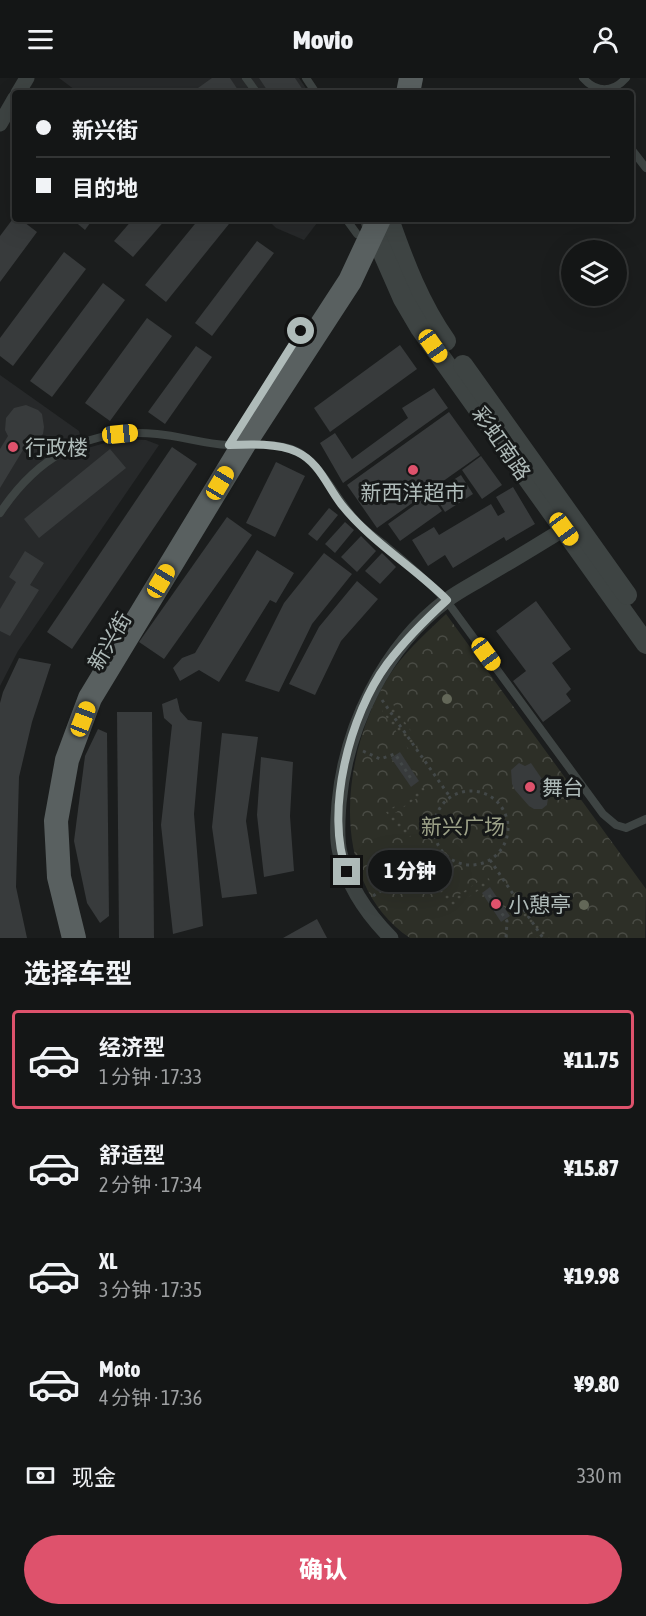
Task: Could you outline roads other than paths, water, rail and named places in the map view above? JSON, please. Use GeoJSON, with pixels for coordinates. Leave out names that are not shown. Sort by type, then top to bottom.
{"type":"FeatureCollection","features":[{"type":"Feature","properties":{"kind":"main road","name":"新兴街"},"geometry":{"type":"LineString","coordinates":[[74,938],[59,877],[56,821],[67,760],[90,698],[368,223]]}},
{"type":"Feature","properties":{"kind":"main road","name":"新兴街"},"geometry":{"type":"LineString","coordinates":[[58,938],[45,879],[42,820],[54,756],[78,692],[236,445]]}},
{"type":"Feature","properties":{"kind":"street"},"geometry":{"type":"LineString","coordinates":[[0,124],[12,103]]}},
{"type":"Feature","properties":{"kind":"street","name":"彩虹南路"},"geometry":{"type":"LineString","coordinates":[[368,223],[403,299],[420,328],[646,644]]}},
{"type":"Feature","properties":{"kind":"street","name":"彩虹南路"},"geometry":{"type":"LineString","coordinates":[[368,223],[406,267],[432,322],[646,621]]}},
{"type":"Feature","properties":{"kind":"street"},"geometry":{"type":"LineString","coordinates":[[391,938],[368,913],[354,890],[340,853],[338,822],[342,773],[366,701],[386,665],[414,632],[447,600],[564,529]]}},
{"type":"Feature","properties":{"kind":"lane"},"geometry":{"type":"LineString","coordinates":[[583,78],[592,90],[607,90],[622,83],[626,78]]}},
{"type":"Feature","properties":{"kind":"lane"},"geometry":{"type":"LineString","coordinates":[[634,153],[646,168]]}},
{"type":"Feature","properties":{"kind":"lane"},"geometry":{"type":"LineString","coordinates":[[0,513],[25,479],[42,465],[63,451],[102,436],[137,432],[236,445],[284,448],[298,452],[324,477],[340,503],[359,524],[418,572],[447,600],[603,814],[616,825],[626,828],[646,819]]}},
{"type":"Feature","properties":{"kind":"place","name":"行政楼"},"geometry":{"type":"Point","coordinates":[13,447]}},
{"type":"Feature","properties":{"kind":"place","name":"新西洋超市"},"geometry":{"type":"Point","coordinates":[413,470]}},
{"type":"Feature","properties":{"kind":"place","name":"舞台"},"geometry":{"type":"Point","coordinates":[530,787]}},
{"type":"Feature","properties":{"kind":"place","name":"小憩亭"},"geometry":{"type":"Point","coordinates":[496,904]}},
{"type":"Feature","properties":{"kind":"park label","name":"新兴广场"},"geometry":{"type":"Point","coordinates":[463,826]}}]}
